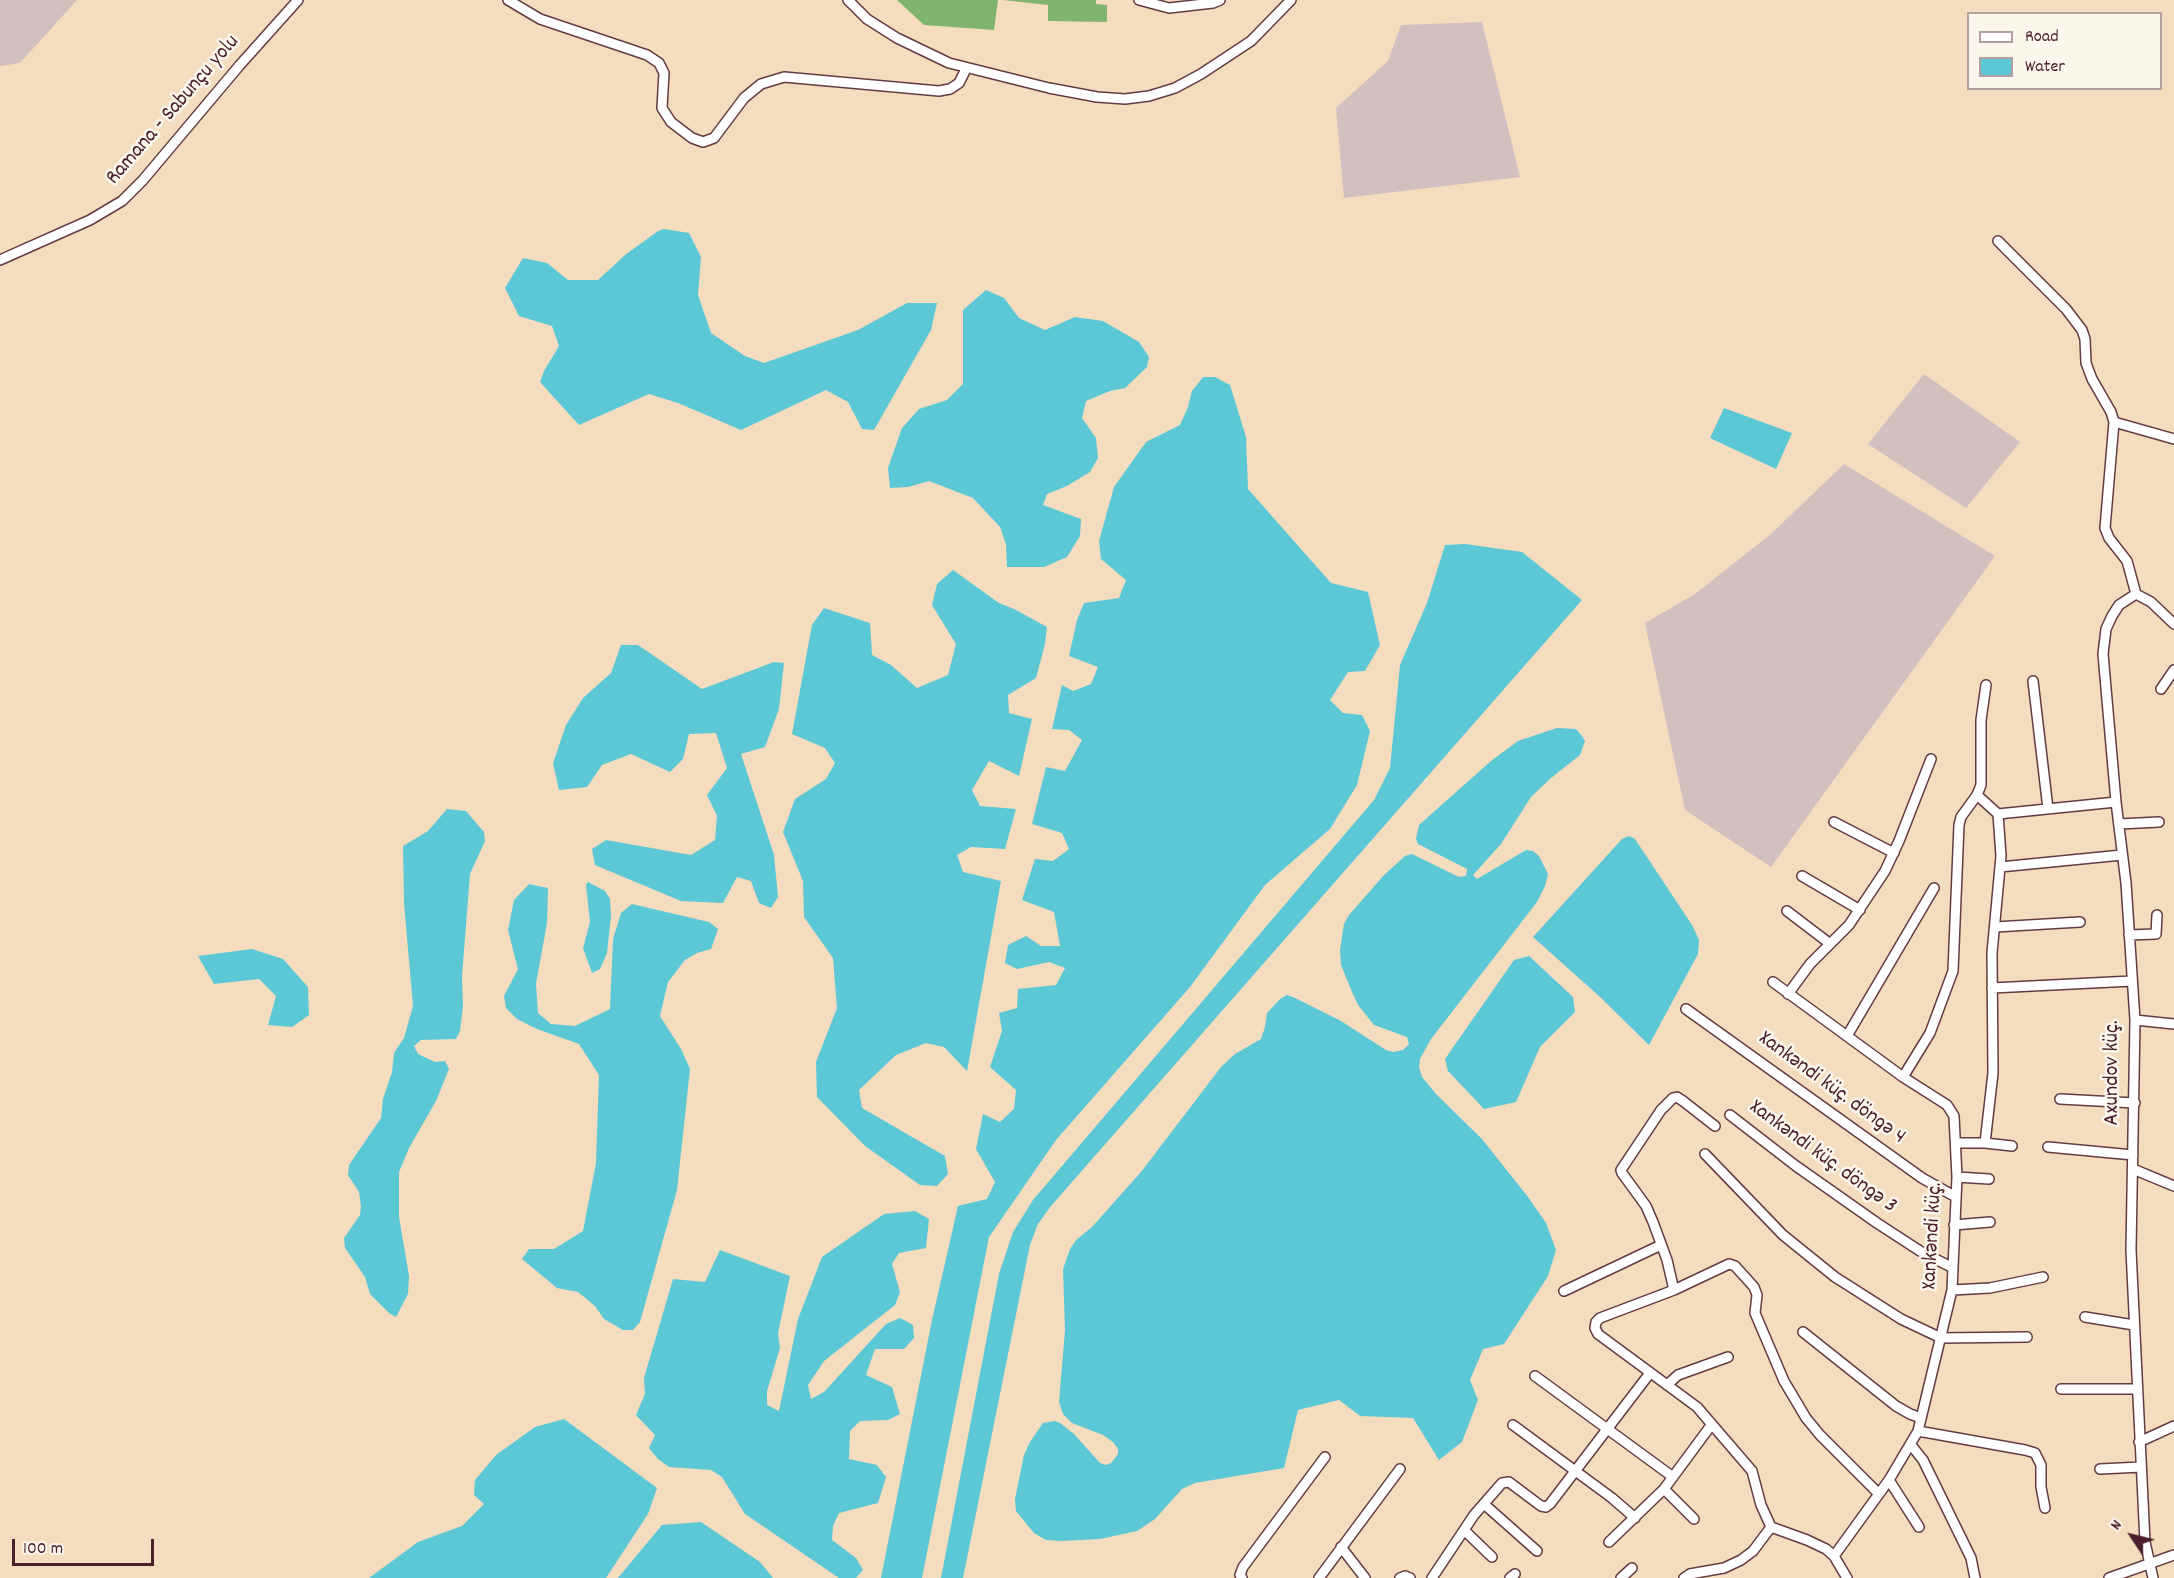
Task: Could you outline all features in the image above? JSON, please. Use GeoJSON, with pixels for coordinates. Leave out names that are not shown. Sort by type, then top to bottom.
{"type":"FeatureCollection","features":[{"type":"Feature","properties":{"kind":"street","name":"Ramana - Sabunçu yolu"},"geometry":{"type":"LineString","coordinates":[[0,260],[90,220],[122,201],[143,180],[298,0]]}},
{"type":"Feature","properties":{"kind":"street"},"geometry":{"type":"LineString","coordinates":[[508,0],[540,19],[646,55],[659,63],[664,73],[662,108],[670,122],[692,138],[703,142],[714,138],[744,98],[761,84],[784,77],[939,91],[950,89],[959,83],[966,69]]}},
{"type":"Feature","properties":{"kind":"street"},"geometry":{"type":"LineString","coordinates":[[848,0],[867,19],[934,58],[966,69],[1049,88],[1098,97],[1125,99],[1149,96],[1174,88],[1224,60],[1251,41],[1291,0]]}},
{"type":"Feature","properties":{"kind":"street"},"geometry":{"type":"LineString","coordinates":[[1139,0],[1169,8],[1213,3],[1220,0]]}},
{"type":"Feature","properties":{"kind":"street"},"geometry":{"type":"LineString","coordinates":[[1998,242],[2076,320],[2085,339],[2086,363],[2092,380],[2111,412],[2114,422],[2110,447],[2105,528],[2109,538],[2127,561],[2136,594],[2151,602],[2174,624]]}},
{"type":"Feature","properties":{"kind":"street"},"geometry":{"type":"LineString","coordinates":[[2114,422],[2174,439]]}},
{"type":"Feature","properties":{"kind":"street","name":"Axundov küç."},"geometry":{"type":"LineString","coordinates":[[2136,594],[2120,605],[2106,629],[2104,676],[2122,855],[2135,1020],[2131,1250],[2145,1542],[2153,1578]]}},
{"type":"Feature","properties":{"kind":"street"},"geometry":{"type":"LineString","coordinates":[[2161,689],[2174,670]]}},
{"type":"Feature","properties":{"kind":"street"},"geometry":{"type":"LineString","coordinates":[[2034,681],[2048,808]]}},
{"type":"Feature","properties":{"kind":"street"},"geometry":{"type":"LineString","coordinates":[[1903,1077],[1930,1033],[1953,971],[1959,825],[1961,817],[1977,795],[1981,785],[1981,720],[1986,685]]}},
{"type":"Feature","properties":{"kind":"street"},"geometry":{"type":"LineString","coordinates":[[1788,994],[1810,964],[1849,925],[1860,910],[1894,853],[1931,759]]}},
{"type":"Feature","properties":{"kind":"street"},"geometry":{"type":"LineString","coordinates":[[1977,795],[1998,814],[2000,867],[1992,988],[1993,1073],[1985,1143]]}},
{"type":"Feature","properties":{"kind":"street"},"geometry":{"type":"LineString","coordinates":[[1998,814],[2116,802]]}},
{"type":"Feature","properties":{"kind":"street"},"geometry":{"type":"LineString","coordinates":[[1834,822],[1894,853]]}},
{"type":"Feature","properties":{"kind":"street"},"geometry":{"type":"LineString","coordinates":[[2119,824],[2159,822]]}},
{"type":"Feature","properties":{"kind":"street"},"geometry":{"type":"LineString","coordinates":[[2000,867],[2122,855]]}},
{"type":"Feature","properties":{"kind":"street"},"geometry":{"type":"LineString","coordinates":[[1802,876],[1860,910]]}},
{"type":"Feature","properties":{"kind":"street"},"geometry":{"type":"LineString","coordinates":[[1847,1036],[1934,888]]}},
{"type":"Feature","properties":{"kind":"street"},"geometry":{"type":"LineString","coordinates":[[1787,911],[1829,943]]}},
{"type":"Feature","properties":{"kind":"street"},"geometry":{"type":"LineString","coordinates":[[2129,935],[2156,933],[2157,915]]}},
{"type":"Feature","properties":{"kind":"street"},"geometry":{"type":"LineString","coordinates":[[1995,927],[2080,922]]}},
{"type":"Feature","properties":{"kind":"street"},"geometry":{"type":"LineString","coordinates":[[1992,988],[2132,981]]}},
{"type":"Feature","properties":{"kind":"street","name":"Xankəndi küç."},"geometry":{"type":"LineString","coordinates":[[1773,982],[1903,1077],[1952,1109],[1957,1143],[1952,1290],[1918,1431],[1880,1494],[1834,1556]]}},
{"type":"Feature","properties":{"kind":"street","name":"Xankəndi küç. döngə 4"},"geometry":{"type":"LineString","coordinates":[[1686,1009],[1922,1178],[1956,1197]]}},
{"type":"Feature","properties":{"kind":"street"},"geometry":{"type":"LineString","coordinates":[[2135,1020],[2174,1024]]}},
{"type":"Feature","properties":{"kind":"street"},"geometry":{"type":"LineString","coordinates":[[1674,1290],[1661,1245],[1646,1206],[1621,1170],[1661,1110],[1673,1098],[1677,1097],[1683,1101],[1715,1126]]}},
{"type":"Feature","properties":{"kind":"street"},"geometry":{"type":"LineString","coordinates":[[2060,1099],[2135,1103]]}},
{"type":"Feature","properties":{"kind":"street","name":"Xankəndi küç. döngə 3"},"geometry":{"type":"LineString","coordinates":[[1730,1115],[1796,1166],[1877,1223],[1920,1251],[1953,1268]]}},
{"type":"Feature","properties":{"kind":"street"},"geometry":{"type":"LineString","coordinates":[[1957,1143],[2012,1146]]}},
{"type":"Feature","properties":{"kind":"street"},"geometry":{"type":"LineString","coordinates":[[2048,1147],[2133,1155]]}},
{"type":"Feature","properties":{"kind":"street"},"geometry":{"type":"LineString","coordinates":[[1705,1154],[1783,1235],[1835,1277],[1901,1319],[1941,1338],[2026,1338]]}},
{"type":"Feature","properties":{"kind":"street"},"geometry":{"type":"LineString","coordinates":[[2133,1169],[2174,1186]]}},
{"type":"Feature","properties":{"kind":"street"},"geometry":{"type":"LineString","coordinates":[[1957,1177],[1989,1179]]}},
{"type":"Feature","properties":{"kind":"street"},"geometry":{"type":"LineString","coordinates":[[1954,1225],[1990,1222]]}},
{"type":"Feature","properties":{"kind":"street"},"geometry":{"type":"LineString","coordinates":[[1564,1291],[1661,1245]]}},
{"type":"Feature","properties":{"kind":"street"},"geometry":{"type":"LineString","coordinates":[[1847,1578],[1834,1556],[1807,1540],[1772,1527],[1761,1505],[1752,1471],[1712,1424],[1697,1407],[1598,1334],[1595,1328],[1596,1322],[1600,1318],[1674,1290],[1729,1264],[1740,1270],[1754,1287],[1757,1295],[1755,1313],[1770,1352],[1806,1418],[1820,1435],[1880,1494]]}},
{"type":"Feature","properties":{"kind":"street"},"geometry":{"type":"LineString","coordinates":[[1952,1290],[1990,1288],[2043,1276]]}},
{"type":"Feature","properties":{"kind":"street"},"geometry":{"type":"LineString","coordinates":[[2085,1317],[2134,1325]]}},
{"type":"Feature","properties":{"kind":"street"},"geometry":{"type":"LineString","coordinates":[[1803,1332],[1896,1406],[1921,1418]]}},
{"type":"Feature","properties":{"kind":"street"},"geometry":{"type":"LineString","coordinates":[[1667,1385],[1678,1375],[1728,1357]]}},
{"type":"Feature","properties":{"kind":"street"},"geometry":{"type":"LineString","coordinates":[[1432,1578],[1464,1530],[1506,1481],[1541,1506],[1546,1507],[1550,1504],[1650,1373]]}},
{"type":"Feature","properties":{"kind":"street"},"geometry":{"type":"LineString","coordinates":[[1535,1376],[1673,1477]]}},
{"type":"Feature","properties":{"kind":"street"},"geometry":{"type":"LineString","coordinates":[[2061,1389],[2136,1389]]}},
{"type":"Feature","properties":{"kind":"street"},"geometry":{"type":"LineString","coordinates":[[1609,1542],[1664,1488],[1712,1424]]}},
{"type":"Feature","properties":{"kind":"street"},"geometry":{"type":"LineString","coordinates":[[1514,1425],[1635,1518]]}},
{"type":"Feature","properties":{"kind":"street"},"geometry":{"type":"LineString","coordinates":[[2139,1442],[2174,1426]]}},
{"type":"Feature","properties":{"kind":"street"},"geometry":{"type":"LineString","coordinates":[[1918,1431],[2025,1450],[2035,1454],[2041,1465],[2041,1487],[2046,1509]]}},
{"type":"Feature","properties":{"kind":"street"},"geometry":{"type":"LineString","coordinates":[[1911,1445],[1923,1460],[1971,1558],[1975,1578]]}},
{"type":"Feature","properties":{"kind":"street"},"geometry":{"type":"LineString","coordinates":[[1242,1578],[1240,1575],[1243,1567],[1325,1457]]}},
{"type":"Feature","properties":{"kind":"street"},"geometry":{"type":"LineString","coordinates":[[2100,1469],[2141,1467]]}},
{"type":"Feature","properties":{"kind":"street"},"geometry":{"type":"LineString","coordinates":[[1318,1578],[1400,1469]]}},
{"type":"Feature","properties":{"kind":"street"},"geometry":{"type":"LineString","coordinates":[[1889,1480],[1920,1527]]}},
{"type":"Feature","properties":{"kind":"street"},"geometry":{"type":"LineString","coordinates":[[1664,1488],[1694,1519]]}},
{"type":"Feature","properties":{"kind":"street"},"geometry":{"type":"LineString","coordinates":[[1484,1504],[1537,1551]]}},
{"type":"Feature","properties":{"kind":"street"},"geometry":{"type":"LineString","coordinates":[[1684,1578],[1690,1574],[1706,1575],[1747,1556],[1772,1527]]}},
{"type":"Feature","properties":{"kind":"street"},"geometry":{"type":"LineString","coordinates":[[1464,1530],[1492,1557]]}},
{"type":"Feature","properties":{"kind":"street"},"geometry":{"type":"LineString","coordinates":[[1341,1547],[1365,1578]]}},
{"type":"Feature","properties":{"kind":"street"},"geometry":{"type":"LineString","coordinates":[[2109,1578],[2174,1555]]}},
{"type":"Feature","properties":{"kind":"street"},"geometry":{"type":"LineString","coordinates":[[1621,1578],[1632,1568]]}},
{"type":"Feature","properties":{"kind":"street"},"geometry":{"type":"LineString","coordinates":[[1400,1578],[1405,1576],[1410,1578]]}},
{"type":"Feature","properties":{"kind":"shaded area"},"geometry":{"type":"Polygon","coordinates":[[[0,0],[77,0],[20,63],[0,66],[0,0]]]}},
{"type":"Feature","properties":{"kind":"shaded area"},"geometry":{"type":"Polygon","coordinates":[[[1482,22],[1520,177],[1344,198],[1336,108],[1388,61],[1401,25],[1482,22]]]}},
{"type":"Feature","properties":{"kind":"shaded area"},"geometry":{"type":"Polygon","coordinates":[[[1924,374],[2020,442],[1966,508],[1868,444],[1924,374]]]}},
{"type":"Feature","properties":{"kind":"shaded area"},"geometry":{"type":"Polygon","coordinates":[[[1844,464],[1995,556],[1771,867],[1685,810],[1645,623],[1695,594],[1771,534],[1844,464]]]}},
{"type":"Feature","properties":{"kind":"green space"},"geometry":{"type":"Polygon","coordinates":[[[897,0],[998,0],[994,30],[924,25],[897,0]]]}},
{"type":"Feature","properties":{"kind":"green space"},"geometry":{"type":"Polygon","coordinates":[[[1003,0],[1096,0],[1096,4],[1107,5],[1107,22],[1048,21],[1048,5],[1003,0]]]}},
{"type":"Feature","properties":{"kind":"water"},"geometry":{"type":"Polygon","coordinates":[[[664,229],[689,233],[701,257],[698,295],[711,333],[745,356],[764,363],[858,330],[907,303],[937,303],[931,330],[874,430],[862,429],[848,402],[826,390],[741,430],[678,403],[649,394],[579,425],[540,382],[559,346],[552,326],[519,316],[505,288],[523,258],[547,263],[568,280],[598,280],[625,255],[664,229]]]}},
{"type":"Feature","properties":{"kind":"water"},"geometry":{"type":"Polygon","coordinates":[[[986,290],[1004,298],[1019,318],[1045,330],[1075,317],[1103,321],[1139,342],[1149,357],[1147,367],[1125,388],[1110,391],[1086,401],[1082,418],[1096,438],[1098,458],[1090,472],[1067,486],[1047,494],[1043,505],[1081,519],[1080,536],[1067,557],[1044,567],[1007,567],[1006,544],[1000,527],[973,498],[929,481],[908,487],[890,488],[888,468],[902,428],[919,409],[947,400],[963,384],[963,310],[986,290]]]}},
{"type":"Feature","properties":{"kind":"water"},"geometry":{"type":"Polygon","coordinates":[[[1203,377],[1215,377],[1230,385],[1246,437],[1248,489],[1331,583],[1368,592],[1380,645],[1365,671],[1348,672],[1330,700],[1343,713],[1362,715],[1370,731],[1357,785],[1330,829],[1265,885],[1190,987],[1056,1140],[989,1237],[922,1578],[881,1578],[932,1320],[958,1206],[987,1199],[995,1182],[976,1149],[983,1114],[1000,1122],[1014,1109],[1016,1090],[990,1067],[1002,1031],[999,1013],[1017,1008],[1018,989],[1056,985],[1065,968],[1049,962],[1017,969],[1005,963],[1008,945],[1026,936],[1041,946],[1060,946],[1054,912],[1022,900],[1035,859],[1053,861],[1069,849],[1062,833],[1032,824],[1046,767],[1065,771],[1082,740],[1069,730],[1052,729],[1062,685],[1073,691],[1091,684],[1098,667],[1069,656],[1077,620],[1084,603],[1119,598],[1126,580],[1101,559],[1099,541],[1114,487],[1146,442],[1180,425],[1192,391],[1203,377]]]}},
{"type":"Feature","properties":{"kind":"water"},"geometry":{"type":"Polygon","coordinates":[[[1724,408],[1792,433],[1776,469],[1710,438],[1724,408]]]}},
{"type":"Feature","properties":{"kind":"water"},"geometry":{"type":"Polygon","coordinates":[[[1465,544],[1522,552],[1582,600],[1051,1206],[1038,1224],[1030,1245],[963,1578],[941,1578],[999,1274],[1013,1232],[1033,1200],[1374,800],[1390,768],[1400,665],[1427,603],[1445,545],[1465,544]]]}},
{"type":"Feature","properties":{"kind":"water"},"geometry":{"type":"Polygon","coordinates":[[[953,570],[999,603],[1047,627],[1036,678],[1008,695],[1009,713],[1032,719],[1019,776],[989,761],[972,790],[980,806],[1016,809],[1005,849],[971,847],[957,855],[963,872],[1001,881],[967,1071],[944,1047],[926,1043],[896,1055],[859,1090],[862,1108],[945,1156],[948,1174],[937,1186],[920,1185],[865,1146],[817,1097],[816,1062],[837,1008],[833,958],[804,917],[803,881],[783,832],[795,799],[826,779],[835,763],[825,748],[792,734],[812,625],[824,608],[870,623],[872,655],[891,665],[917,688],[948,675],[956,644],[932,605],[937,584],[953,570]]]}},
{"type":"Feature","properties":{"kind":"water"},"geometry":{"type":"Polygon","coordinates":[[[621,645],[638,645],[702,689],[774,662],[784,663],[779,709],[765,747],[741,754],[774,855],[778,897],[771,908],[759,903],[751,881],[737,877],[723,903],[681,901],[595,865],[592,849],[606,840],[691,855],[715,840],[717,816],[707,795],[727,768],[716,733],[689,734],[683,759],[670,772],[631,754],[602,765],[587,787],[559,790],[553,763],[566,725],[583,698],[611,673],[621,645]]]}},
{"type":"Feature","properties":{"kind":"water"},"geometry":{"type":"Polygon","coordinates":[[[1557,728],[1576,729],[1582,736],[1585,741],[1580,755],[1531,797],[1501,844],[1473,875],[1477,879],[1526,850],[1533,851],[1539,856],[1548,874],[1545,886],[1537,902],[1431,1039],[1420,1059],[1419,1067],[1422,1077],[1482,1139],[1528,1197],[1546,1223],[1556,1250],[1548,1276],[1504,1344],[1483,1349],[1470,1380],[1478,1400],[1462,1442],[1439,1460],[1413,1418],[1360,1416],[1339,1400],[1298,1410],[1284,1468],[1195,1483],[1182,1489],[1155,1519],[1137,1531],[1100,1539],[1062,1541],[1046,1540],[1034,1533],[1016,1511],[1015,1499],[1024,1455],[1043,1423],[1055,1421],[1060,1423],[1074,1434],[1100,1463],[1106,1465],[1111,1463],[1118,1454],[1118,1449],[1113,1442],[1103,1435],[1072,1423],[1063,1414],[1059,1402],[1065,1330],[1063,1269],[1070,1249],[1141,1172],[1221,1067],[1235,1054],[1261,1039],[1267,1013],[1280,999],[1287,995],[1293,997],[1341,1021],[1386,1050],[1393,1052],[1403,1050],[1409,1044],[1407,1037],[1374,1025],[1358,1005],[1341,965],[1340,950],[1344,924],[1349,915],[1384,875],[1405,856],[1412,854],[1459,877],[1466,876],[1467,869],[1418,844],[1416,839],[1419,825],[1491,761],[1518,741],[1557,728]]]}},
{"type":"Feature","properties":{"kind":"water"},"geometry":{"type":"Polygon","coordinates":[[[447,809],[466,811],[484,832],[485,841],[470,874],[460,1031],[456,1039],[421,1040],[414,1046],[418,1054],[435,1062],[445,1061],[449,1069],[436,1101],[409,1148],[399,1172],[399,1217],[409,1276],[408,1294],[396,1317],[370,1294],[365,1277],[345,1248],[344,1238],[360,1215],[361,1206],[359,1192],[348,1175],[349,1165],[381,1118],[394,1053],[404,1038],[413,1006],[404,903],[403,846],[428,831],[447,809]]]}},
{"type":"Feature","properties":{"kind":"water"},"geometry":{"type":"Polygon","coordinates":[[[1629,836],[1635,839],[1692,925],[1699,940],[1698,954],[1649,1045],[1533,937],[1622,839],[1629,836]]]}},
{"type":"Feature","properties":{"kind":"water"},"geometry":{"type":"Polygon","coordinates":[[[588,882],[605,891],[610,899],[611,916],[607,953],[600,969],[592,973],[583,948],[590,922],[586,885],[588,882]]]}},
{"type":"Feature","properties":{"kind":"water"},"geometry":{"type":"Polygon","coordinates":[[[529,884],[548,888],[547,923],[536,984],[538,1013],[551,1024],[575,1026],[610,1009],[613,939],[621,913],[632,904],[709,922],[718,929],[711,949],[685,960],[668,982],[660,1016],[681,1049],[690,1069],[677,1190],[640,1322],[633,1330],[623,1330],[604,1319],[595,1306],[578,1292],[557,1288],[522,1259],[529,1249],[554,1249],[583,1231],[596,1163],[599,1075],[579,1044],[537,1029],[517,1019],[506,1008],[504,996],[518,969],[508,930],[514,900],[529,884]]]}},
{"type":"Feature","properties":{"kind":"water"},"geometry":{"type":"Polygon","coordinates":[[[252,949],[283,959],[308,987],[309,1015],[292,1027],[268,1025],[276,996],[259,979],[214,984],[198,956],[252,949]]]}},
{"type":"Feature","properties":{"kind":"water"},"geometry":{"type":"Polygon","coordinates":[[[1529,956],[1573,997],[1575,1012],[1540,1047],[1516,1102],[1484,1109],[1448,1071],[1445,1059],[1514,960],[1529,956]]]}},
{"type":"Feature","properties":{"kind":"water"},"geometry":{"type":"Polygon","coordinates":[[[915,1211],[929,1219],[926,1248],[899,1253],[892,1264],[900,1292],[895,1305],[824,1361],[808,1385],[811,1399],[824,1392],[886,1324],[900,1318],[913,1325],[914,1338],[904,1349],[875,1349],[866,1375],[892,1387],[900,1414],[888,1420],[860,1421],[850,1431],[849,1459],[877,1465],[886,1477],[878,1503],[839,1513],[833,1526],[832,1540],[856,1558],[863,1570],[856,1578],[839,1578],[745,1514],[722,1477],[711,1470],[669,1467],[658,1459],[649,1448],[655,1435],[636,1415],[645,1394],[644,1378],[673,1279],[705,1282],[720,1250],[790,1276],[778,1333],[780,1348],[767,1391],[767,1405],[779,1411],[798,1319],[822,1257],[884,1214],[915,1211]]]}},
{"type":"Feature","properties":{"kind":"water"},"geometry":{"type":"Polygon","coordinates":[[[564,1419],[657,1488],[648,1514],[606,1578],[369,1578],[418,1542],[462,1526],[484,1504],[474,1495],[475,1480],[496,1455],[535,1427],[564,1419]]]}},
{"type":"Feature","properties":{"kind":"water"},"geometry":{"type":"Polygon","coordinates":[[[701,1522],[760,1562],[773,1578],[618,1578],[662,1525],[701,1522]]]}}]}
